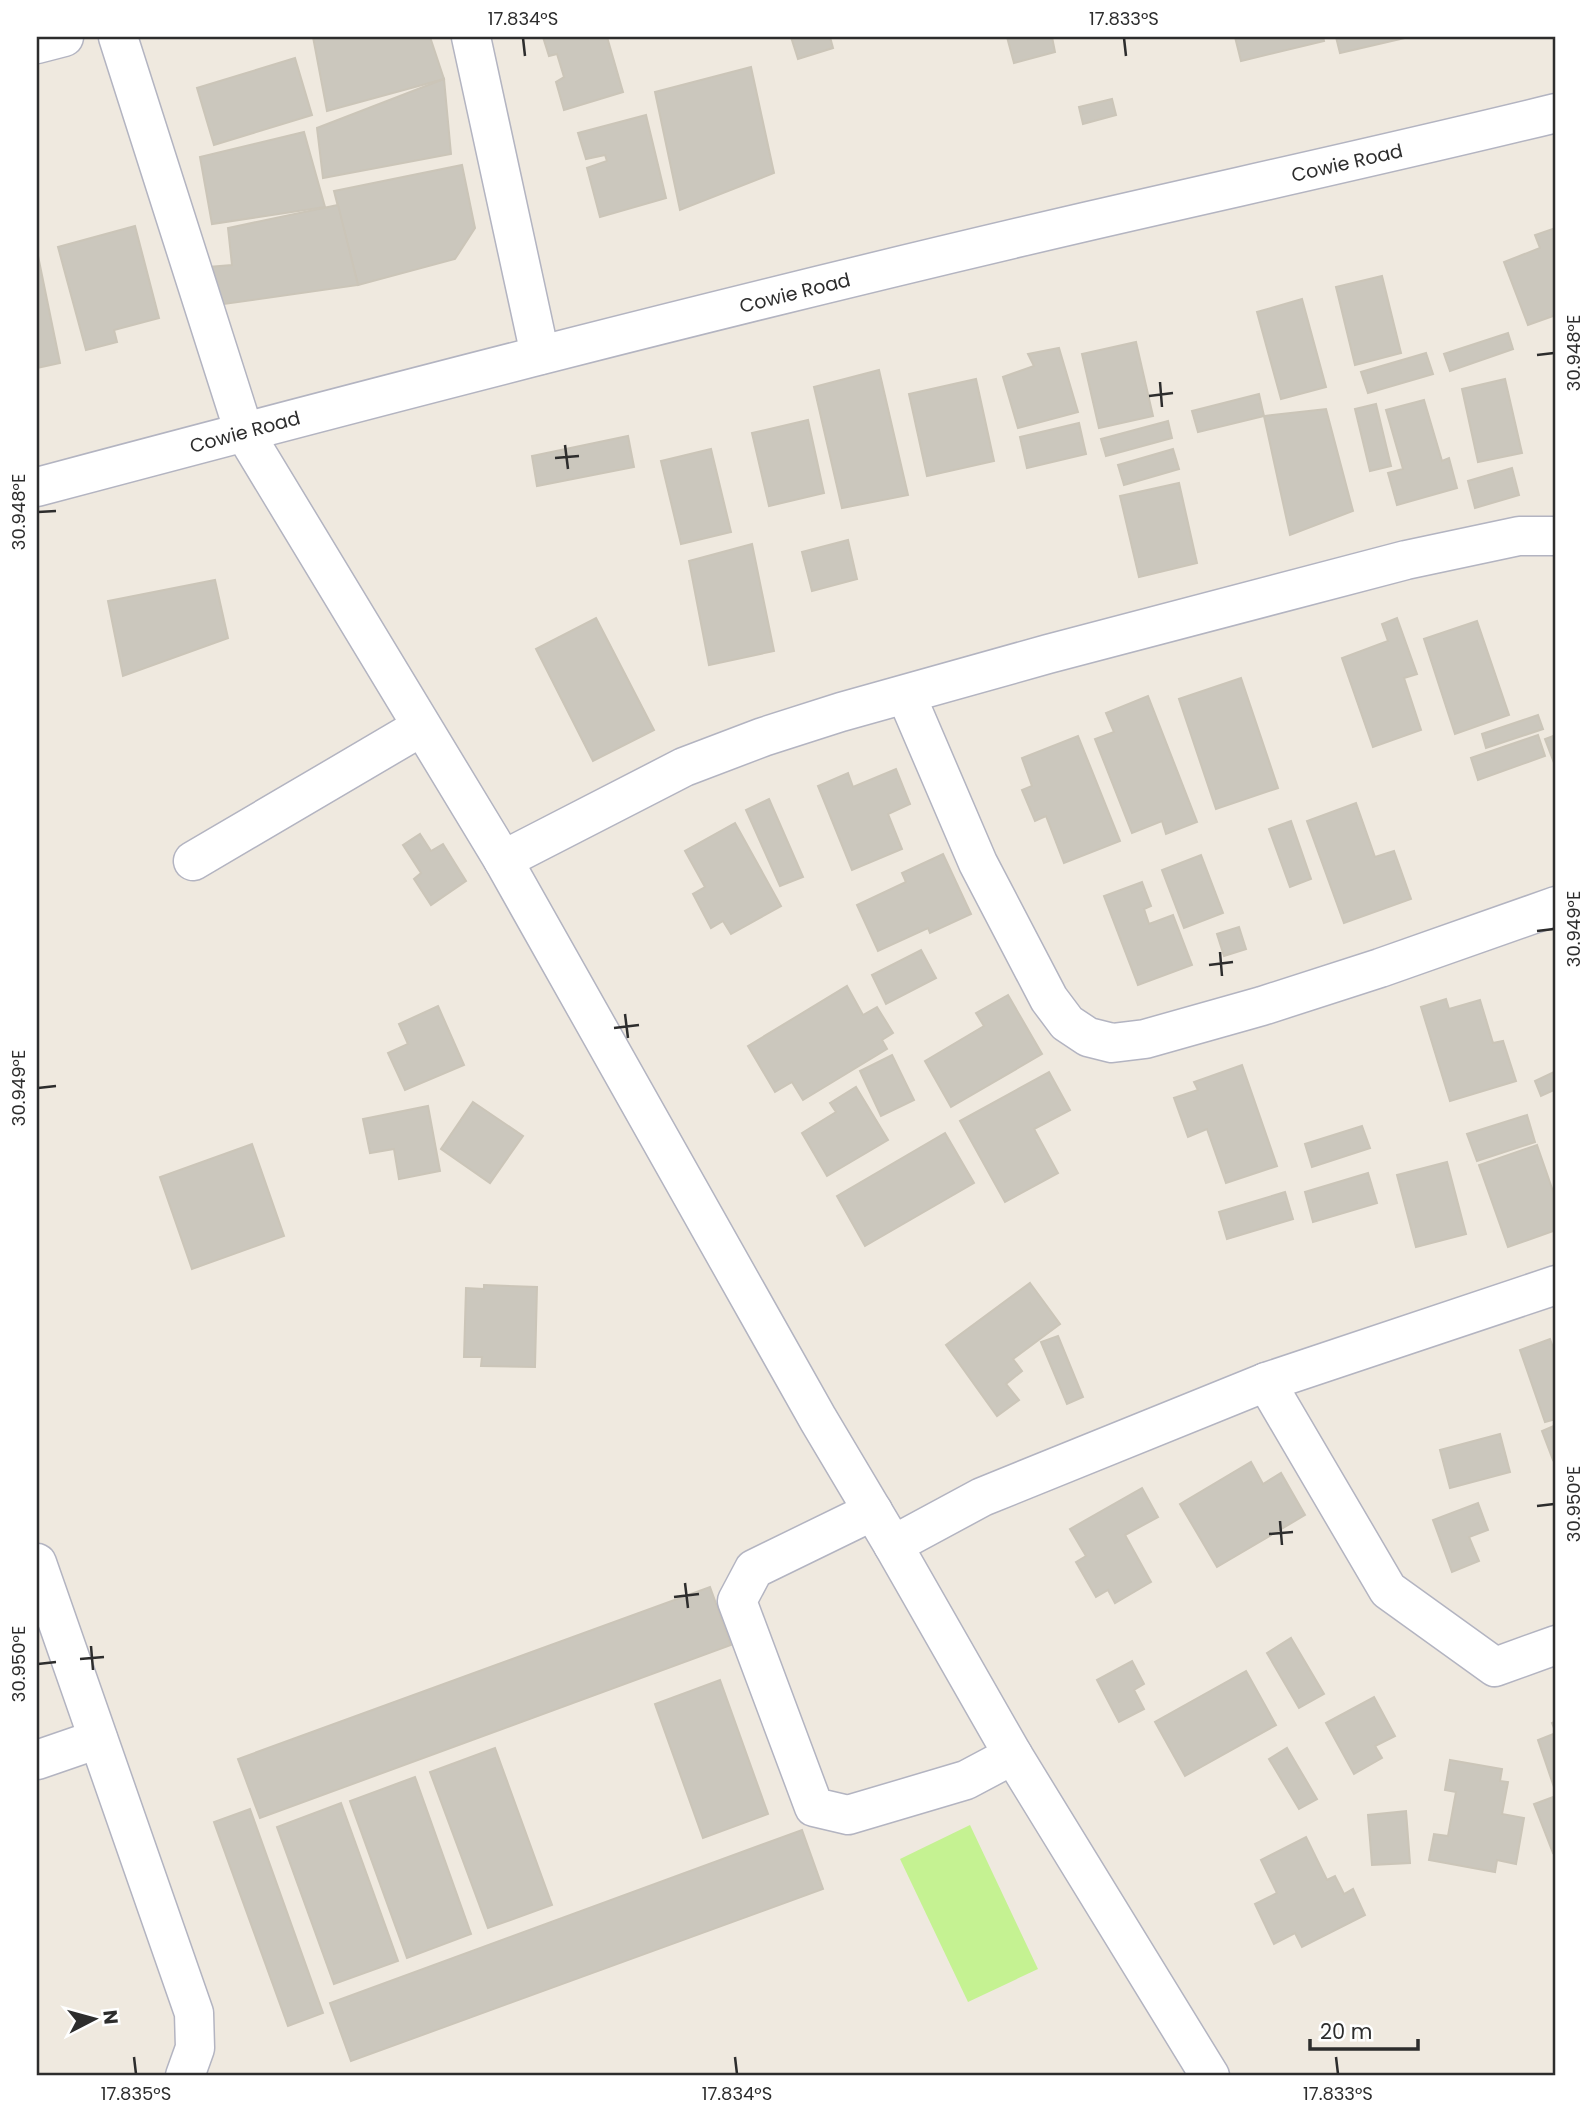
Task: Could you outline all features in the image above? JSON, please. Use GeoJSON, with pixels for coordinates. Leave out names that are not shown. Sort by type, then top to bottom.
{"type":"FeatureCollection","features":[{"type":"Feature","properties":{"kind":"street"},"geometry":{"type":"LineString","coordinates":[[37,44],[64,37]]}},
{"type":"Feature","properties":{"kind":"street"},"geometry":{"type":"LineString","coordinates":[[118,37],[244,432],[503,860],[818,1419],[1013,1755],[1210,2076]]}},
{"type":"Feature","properties":{"kind":"street"},"geometry":{"type":"LineString","coordinates":[[471,37],[540,355]]}},
{"type":"Feature","properties":{"kind":"street","name":"Cowie Road"},"geometry":{"type":"LineString","coordinates":[[37,487],[540,355],[1074,225],[1333,167],[1556,113]]}},
{"type":"Feature","properties":{"kind":"street"},"geometry":{"type":"LineString","coordinates":[[503,860],[684,768],[763,737],[841,712],[1406,560],[1519,536],[1556,536]]}},
{"type":"Feature","properties":{"kind":"street"},"geometry":{"type":"LineString","coordinates":[[906,695],[978,863],[1049,999],[1067,1023],[1087,1037],[1112,1042],[1145,1039],[1288,998],[1556,906]]}},
{"type":"Feature","properties":{"kind":"street"},"geometry":{"type":"LineString","coordinates":[[193,860],[421,727]]}},
{"type":"Feature","properties":{"kind":"street"},"geometry":{"type":"LineString","coordinates":[[893,1545],[982,1497],[1266,1382],[1556,1285]]}},
{"type":"Feature","properties":{"kind":"street"},"geometry":{"type":"LineString","coordinates":[[1266,1382],[1388,1590],[1495,1667],[1556,1645]]}},
{"type":"Feature","properties":{"kind":"street"},"geometry":{"type":"LineString","coordinates":[[873,1511],[754,1569],[737,1601],[814,1807],[848,1815],[966,1780],[1013,1755]]}},
{"type":"Feature","properties":{"kind":"street"},"geometry":{"type":"LineString","coordinates":[[37,1563],[194,2013],[195,2048],[185,2076]]}},
{"type":"Feature","properties":{"kind":"street"},"geometry":{"type":"LineString","coordinates":[[37,1760],[98,1739]]}},
{"type":"Feature","properties":{"kind":"green space"},"geometry":{"type":"Polygon","coordinates":[[[970,1825],[1038,1969],[968,2002],[900,1859],[970,1825]]]}},
{"type":"Feature","properties":{"kind":"building"},"geometry":{"type":"Polygon","coordinates":[[[313,37],[430,37],[444,79],[327,111],[313,37]]]}},
{"type":"Feature","properties":{"kind":"building"},"geometry":{"type":"Polygon","coordinates":[[[543,37],[607,37],[623,92],[564,110],[556,82],[564,77],[557,54],[549,56],[543,37]]]}},
{"type":"Feature","properties":{"kind":"building"},"geometry":{"type":"Polygon","coordinates":[[[791,37],[830,37],[833,48],[798,59],[791,37]]]}},
{"type":"Feature","properties":{"kind":"building"},"geometry":{"type":"Polygon","coordinates":[[[1007,37],[1052,37],[1055,52],[1014,63],[1007,37]]]}},
{"type":"Feature","properties":{"kind":"building"},"geometry":{"type":"Polygon","coordinates":[[[1235,37],[1323,37],[1324,41],[1241,61],[1235,37]]]}},
{"type":"Feature","properties":{"kind":"building"},"geometry":{"type":"Polygon","coordinates":[[[1336,37],[1409,37],[1340,53],[1336,37]]]}},
{"type":"Feature","properties":{"kind":"building"},"geometry":{"type":"Polygon","coordinates":[[[295,58],[312,115],[214,145],[197,88],[295,58]]]}},
{"type":"Feature","properties":{"kind":"building"},"geometry":{"type":"Polygon","coordinates":[[[751,67],[774,173],[680,210],[655,92],[751,67]]]}},
{"type":"Feature","properties":{"kind":"building"},"geometry":{"type":"Polygon","coordinates":[[[444,79],[451,154],[323,178],[317,128],[444,79]]]}},
{"type":"Feature","properties":{"kind":"building"},"geometry":{"type":"Polygon","coordinates":[[[1112,99],[1116,115],[1083,124],[1079,107],[1112,99]]]}},
{"type":"Feature","properties":{"kind":"building"},"geometry":{"type":"Polygon","coordinates":[[[646,115],[666,198],[600,217],[587,168],[607,161],[605,155],[586,159],[578,133],[646,115]]]}},
{"type":"Feature","properties":{"kind":"building"},"geometry":{"type":"Polygon","coordinates":[[[304,132],[325,207],[212,224],[200,157],[304,132]]]}},
{"type":"Feature","properties":{"kind":"building"},"geometry":{"type":"Polygon","coordinates":[[[462,165],[475,228],[455,259],[358,285],[334,191],[462,165]]]}},
{"type":"Feature","properties":{"kind":"building"},"geometry":{"type":"Polygon","coordinates":[[[338,205],[358,285],[217,305],[209,267],[232,265],[228,228],[338,205]]]}},
{"type":"Feature","properties":{"kind":"building"},"geometry":{"type":"Polygon","coordinates":[[[135,226],[159,318],[114,330],[117,342],[86,350],[58,247],[135,226]]]}},
{"type":"Feature","properties":{"kind":"building"},"geometry":{"type":"Polygon","coordinates":[[[1556,228],[1556,315],[1528,325],[1504,262],[1540,248],[1535,235],[1556,228]]]}},
{"type":"Feature","properties":{"kind":"building"},"geometry":{"type":"Polygon","coordinates":[[[37,251],[60,363],[37,368],[37,251]]]}},
{"type":"Feature","properties":{"kind":"building"},"geometry":{"type":"Polygon","coordinates":[[[1382,276],[1401,353],[1355,365],[1336,287],[1382,276]]]}},
{"type":"Feature","properties":{"kind":"building"},"geometry":{"type":"Polygon","coordinates":[[[1302,299],[1326,387],[1281,399],[1257,312],[1302,299]]]}},
{"type":"Feature","properties":{"kind":"building"},"geometry":{"type":"Polygon","coordinates":[[[1508,333],[1513,349],[1450,371],[1444,354],[1508,333]]]}},
{"type":"Feature","properties":{"kind":"building"},"geometry":{"type":"Polygon","coordinates":[[[1136,342],[1153,416],[1099,428],[1082,354],[1136,342]]]}},
{"type":"Feature","properties":{"kind":"building"},"geometry":{"type":"Polygon","coordinates":[[[1059,348],[1078,412],[1018,428],[1003,377],[1034,366],[1028,354],[1059,348]]]}},
{"type":"Feature","properties":{"kind":"building"},"geometry":{"type":"Polygon","coordinates":[[[1426,353],[1433,374],[1368,393],[1361,372],[1426,353]]]}},
{"type":"Feature","properties":{"kind":"building"},"geometry":{"type":"Polygon","coordinates":[[[879,370],[908,495],[842,508],[814,387],[879,370]]]}},
{"type":"Feature","properties":{"kind":"building"},"geometry":{"type":"Polygon","coordinates":[[[976,379],[994,461],[927,476],[909,394],[976,379]]]}},
{"type":"Feature","properties":{"kind":"building"},"geometry":{"type":"Polygon","coordinates":[[[1505,379],[1522,453],[1478,462],[1462,389],[1505,379]]]}},
{"type":"Feature","properties":{"kind":"building"},"geometry":{"type":"Polygon","coordinates":[[[1259,394],[1264,416],[1198,432],[1192,411],[1259,394]]]}},
{"type":"Feature","properties":{"kind":"building"},"geometry":{"type":"Polygon","coordinates":[[[1424,400],[1442,461],[1449,458],[1457,488],[1397,505],[1388,473],[1403,469],[1386,410],[1424,400]]]}},
{"type":"Feature","properties":{"kind":"building"},"geometry":{"type":"Polygon","coordinates":[[[1376,404],[1391,466],[1370,471],[1355,409],[1376,404]]]}},
{"type":"Feature","properties":{"kind":"building"},"geometry":{"type":"Polygon","coordinates":[[[1326,409],[1353,511],[1290,535],[1264,416],[1326,409]]]}},
{"type":"Feature","properties":{"kind":"building"},"geometry":{"type":"Polygon","coordinates":[[[808,420],[824,493],[769,506],[752,433],[808,420]]]}},
{"type":"Feature","properties":{"kind":"building"},"geometry":{"type":"Polygon","coordinates":[[[1168,421],[1172,438],[1106,456],[1101,439],[1168,421]]]}},
{"type":"Feature","properties":{"kind":"building"},"geometry":{"type":"Polygon","coordinates":[[[1079,423],[1086,454],[1027,468],[1020,437],[1079,423]]]}},
{"type":"Feature","properties":{"kind":"building"},"geometry":{"type":"Polygon","coordinates":[[[628,436],[634,467],[537,486],[532,456],[628,436]]]}},
{"type":"Feature","properties":{"kind":"building"},"geometry":{"type":"Polygon","coordinates":[[[711,449],[731,532],[681,544],[661,461],[711,449]]]}},
{"type":"Feature","properties":{"kind":"building"},"geometry":{"type":"Polygon","coordinates":[[[1173,449],[1179,469],[1124,485],[1118,465],[1173,449]]]}},
{"type":"Feature","properties":{"kind":"building"},"geometry":{"type":"Polygon","coordinates":[[[1512,468],[1519,495],[1475,508],[1468,481],[1512,468]]]}},
{"type":"Feature","properties":{"kind":"building"},"geometry":{"type":"Polygon","coordinates":[[[1179,483],[1197,563],[1139,577],[1120,496],[1179,483]]]}},
{"type":"Feature","properties":{"kind":"building"},"geometry":{"type":"Polygon","coordinates":[[[848,540],[857,579],[812,591],[802,552],[848,540]]]}},
{"type":"Feature","properties":{"kind":"building"},"geometry":{"type":"Polygon","coordinates":[[[752,544],[774,651],[709,665],[689,561],[752,544]]]}},
{"type":"Feature","properties":{"kind":"building"},"geometry":{"type":"Polygon","coordinates":[[[215,580],[228,638],[123,676],[108,601],[215,580]]]}},
{"type":"Feature","properties":{"kind":"building"},"geometry":{"type":"Polygon","coordinates":[[[596,618],[654,730],[593,761],[536,649],[596,618]]]}},
{"type":"Feature","properties":{"kind":"building"},"geometry":{"type":"Polygon","coordinates":[[[1397,618],[1417,674],[1404,678],[1421,730],[1373,747],[1342,658],[1388,641],[1382,624],[1397,618]]]}},
{"type":"Feature","properties":{"kind":"building"},"geometry":{"type":"Polygon","coordinates":[[[1477,621],[1509,715],[1455,734],[1424,639],[1477,621]]]}},
{"type":"Feature","properties":{"kind":"building"},"geometry":{"type":"Polygon","coordinates":[[[1241,678],[1278,788],[1216,809],[1179,699],[1241,678]]]}},
{"type":"Feature","properties":{"kind":"building"},"geometry":{"type":"Polygon","coordinates":[[[1148,696],[1197,822],[1166,834],[1162,821],[1132,833],[1095,739],[1114,732],[1106,713],[1148,696]]]}},
{"type":"Feature","properties":{"kind":"building"},"geometry":{"type":"Polygon","coordinates":[[[1538,715],[1543,729],[1486,748],[1482,734],[1538,715]]]}},
{"type":"Feature","properties":{"kind":"building"},"geometry":{"type":"Polygon","coordinates":[[[1538,735],[1545,756],[1478,780],[1471,758],[1538,735]]]}},
{"type":"Feature","properties":{"kind":"building"},"geometry":{"type":"Polygon","coordinates":[[[1556,735],[1556,768],[1545,739],[1556,735]]]}},
{"type":"Feature","properties":{"kind":"building"},"geometry":{"type":"Polygon","coordinates":[[[1078,736],[1120,841],[1064,863],[1046,816],[1035,821],[1022,790],[1032,786],[1022,758],[1078,736]]]}},
{"type":"Feature","properties":{"kind":"building"},"geometry":{"type":"Polygon","coordinates":[[[896,769],[910,804],[888,814],[902,849],[852,870],[818,786],[848,773],[853,787],[896,769]]]}},
{"type":"Feature","properties":{"kind":"building"},"geometry":{"type":"Polygon","coordinates":[[[769,799],[803,877],[780,886],[746,810],[769,799]]]}},
{"type":"Feature","properties":{"kind":"building"},"geometry":{"type":"Polygon","coordinates":[[[1356,803],[1375,857],[1394,851],[1411,899],[1344,923],[1307,821],[1356,803]]]}},
{"type":"Feature","properties":{"kind":"building"},"geometry":{"type":"Polygon","coordinates":[[[1291,821],[1311,879],[1290,887],[1269,829],[1291,821]]]}},
{"type":"Feature","properties":{"kind":"building"},"geometry":{"type":"Polygon","coordinates":[[[735,823],[781,906],[731,934],[723,921],[711,928],[693,894],[705,887],[685,851],[735,823]]]}},
{"type":"Feature","properties":{"kind":"building"},"geometry":{"type":"Polygon","coordinates":[[[420,834],[431,851],[443,844],[466,881],[431,905],[414,879],[421,873],[403,845],[420,834]]]}},
{"type":"Feature","properties":{"kind":"building"},"geometry":{"type":"Polygon","coordinates":[[[943,854],[971,914],[930,933],[928,928],[878,951],[857,905],[906,882],[902,873],[943,854]]]}},
{"type":"Feature","properties":{"kind":"building"},"geometry":{"type":"Polygon","coordinates":[[[1201,855],[1223,913],[1184,928],[1162,870],[1201,855]]]}},
{"type":"Feature","properties":{"kind":"building"},"geometry":{"type":"Polygon","coordinates":[[[1142,882],[1151,906],[1144,909],[1149,924],[1173,915],[1192,965],[1138,985],[1104,896],[1142,882]]]}},
{"type":"Feature","properties":{"kind":"building"},"geometry":{"type":"Polygon","coordinates":[[[1239,927],[1246,949],[1224,956],[1217,934],[1239,927]]]}},
{"type":"Feature","properties":{"kind":"building"},"geometry":{"type":"Polygon","coordinates":[[[921,950],[936,978],[886,1004],[872,975],[921,950]]]}},
{"type":"Feature","properties":{"kind":"building"},"geometry":{"type":"Polygon","coordinates":[[[847,986],[863,1015],[877,1007],[893,1033],[882,1040],[887,1049],[803,1100],[792,1082],[775,1092],[748,1046],[847,986]]]}},
{"type":"Feature","properties":{"kind":"building"},"geometry":{"type":"Polygon","coordinates":[[[1008,995],[1042,1054],[951,1107],[925,1061],[984,1026],[976,1013],[1008,995]]]}},
{"type":"Feature","properties":{"kind":"building"},"geometry":{"type":"Polygon","coordinates":[[[1446,999],[1449,1009],[1480,1000],[1493,1043],[1503,1041],[1516,1081],[1450,1101],[1421,1007],[1446,999]]]}},
{"type":"Feature","properties":{"kind":"building"},"geometry":{"type":"Polygon","coordinates":[[[438,1006],[464,1065],[405,1090],[388,1053],[408,1044],[399,1024],[438,1006]]]}},
{"type":"Feature","properties":{"kind":"building"},"geometry":{"type":"Polygon","coordinates":[[[892,1055],[914,1100],[881,1116],[860,1071],[892,1055]]]}},
{"type":"Feature","properties":{"kind":"building"},"geometry":{"type":"Polygon","coordinates":[[[1242,1065],[1277,1166],[1226,1183],[1207,1129],[1188,1137],[1174,1098],[1198,1090],[1194,1082],[1242,1065]]]}},
{"type":"Feature","properties":{"kind":"building"},"geometry":{"type":"Polygon","coordinates":[[[1556,1071],[1556,1089],[1541,1096],[1535,1081],[1556,1071]]]}},
{"type":"Feature","properties":{"kind":"building"},"geometry":{"type":"Polygon","coordinates":[[[1049,1072],[1070,1110],[1034,1129],[1058,1173],[1005,1202],[960,1121],[1049,1072]]]}},
{"type":"Feature","properties":{"kind":"building"},"geometry":{"type":"Polygon","coordinates":[[[856,1087],[888,1140],[827,1176],[802,1133],[836,1112],[830,1103],[856,1087]]]}},
{"type":"Feature","properties":{"kind":"building"},"geometry":{"type":"Polygon","coordinates":[[[473,1102],[523,1136],[490,1183],[441,1149],[473,1102]]]}},
{"type":"Feature","properties":{"kind":"building"},"geometry":{"type":"Polygon","coordinates":[[[428,1106],[440,1171],[399,1179],[394,1149],[370,1153],[363,1119],[428,1106]]]}},
{"type":"Feature","properties":{"kind":"building"},"geometry":{"type":"Polygon","coordinates":[[[1527,1115],[1535,1142],[1477,1161],[1467,1134],[1527,1115]]]}},
{"type":"Feature","properties":{"kind":"building"},"geometry":{"type":"Polygon","coordinates":[[[1362,1126],[1370,1148],[1312,1167],[1305,1144],[1362,1126]]]}},
{"type":"Feature","properties":{"kind":"building"},"geometry":{"type":"Polygon","coordinates":[[[945,1133],[974,1183],[865,1246],[837,1196],[945,1133]]]}},
{"type":"Feature","properties":{"kind":"building"},"geometry":{"type":"Polygon","coordinates":[[[252,1144],[284,1236],[192,1269],[160,1177],[252,1144]]]}},
{"type":"Feature","properties":{"kind":"building"},"geometry":{"type":"Polygon","coordinates":[[[1537,1145],[1556,1200],[1556,1230],[1508,1247],[1479,1165],[1537,1145]]]}},
{"type":"Feature","properties":{"kind":"building"},"geometry":{"type":"Polygon","coordinates":[[[1447,1162],[1466,1234],[1416,1247],[1397,1175],[1447,1162]]]}},
{"type":"Feature","properties":{"kind":"building"},"geometry":{"type":"Polygon","coordinates":[[[1368,1173],[1377,1203],[1313,1222],[1305,1192],[1368,1173]]]}},
{"type":"Feature","properties":{"kind":"building"},"geometry":{"type":"Polygon","coordinates":[[[1285,1192],[1293,1219],[1227,1239],[1219,1212],[1285,1192]]]}},
{"type":"Feature","properties":{"kind":"building"},"geometry":{"type":"Polygon","coordinates":[[[1030,1283],[1060,1324],[1013,1359],[1022,1371],[1006,1384],[1019,1400],[997,1416],[946,1345],[1030,1283]]]}},
{"type":"Feature","properties":{"kind":"building"},"geometry":{"type":"Polygon","coordinates":[[[484,1285],[537,1287],[535,1367],[481,1366],[482,1357],[464,1357],[466,1288],[484,1289],[484,1285]]]}},
{"type":"Feature","properties":{"kind":"building"},"geometry":{"type":"Polygon","coordinates":[[[1058,1336],[1083,1397],[1067,1404],[1041,1342],[1058,1336]]]}},
{"type":"Feature","properties":{"kind":"building"},"geometry":{"type":"Polygon","coordinates":[[[1550,1339],[1556,1356],[1556,1419],[1545,1422],[1520,1350],[1550,1339]]]}},
{"type":"Feature","properties":{"kind":"building"},"geometry":{"type":"Polygon","coordinates":[[[1556,1425],[1556,1458],[1553,1460],[1542,1431],[1556,1425]]]}},
{"type":"Feature","properties":{"kind":"building"},"geometry":{"type":"Polygon","coordinates":[[[1500,1434],[1510,1472],[1450,1488],[1440,1450],[1500,1434]]]}},
{"type":"Feature","properties":{"kind":"building"},"geometry":{"type":"Polygon","coordinates":[[[1251,1462],[1263,1484],[1281,1473],[1305,1515],[1217,1567],[1180,1504],[1251,1462]]]}},
{"type":"Feature","properties":{"kind":"building"},"geometry":{"type":"Polygon","coordinates":[[[1142,1488],[1158,1517],[1125,1535],[1151,1582],[1115,1603],[1108,1590],[1096,1597],[1076,1562],[1086,1556],[1070,1529],[1142,1488]]]}},
{"type":"Feature","properties":{"kind":"building"},"geometry":{"type":"Polygon","coordinates":[[[1478,1503],[1488,1530],[1469,1537],[1479,1561],[1452,1572],[1433,1520],[1478,1503]]]}},
{"type":"Feature","properties":{"kind":"building"},"geometry":{"type":"Polygon","coordinates":[[[710,1587],[731,1645],[260,1818],[238,1759],[710,1587]]]}},
{"type":"Feature","properties":{"kind":"building"},"geometry":{"type":"Polygon","coordinates":[[[1291,1638],[1324,1694],[1299,1708],[1267,1653],[1291,1638]]]}},
{"type":"Feature","properties":{"kind":"building"},"geometry":{"type":"Polygon","coordinates":[[[1132,1661],[1144,1684],[1134,1690],[1144,1709],[1119,1722],[1097,1680],[1132,1661]]]}},
{"type":"Feature","properties":{"kind":"building"},"geometry":{"type":"Polygon","coordinates":[[[1246,1671],[1276,1725],[1185,1776],[1155,1722],[1246,1671]]]}},
{"type":"Feature","properties":{"kind":"building"},"geometry":{"type":"Polygon","coordinates":[[[720,1680],[768,1814],[703,1838],[655,1704],[720,1680]]]}},
{"type":"Feature","properties":{"kind":"building"},"geometry":{"type":"Polygon","coordinates":[[[1374,1697],[1395,1736],[1375,1746],[1382,1758],[1354,1774],[1326,1723],[1374,1697]]]}},
{"type":"Feature","properties":{"kind":"building"},"geometry":{"type":"Polygon","coordinates":[[[1556,1733],[1556,1793],[1538,1740],[1556,1733]]]}},
{"type":"Feature","properties":{"kind":"building"},"geometry":{"type":"Polygon","coordinates":[[[495,1748],[552,1905],[488,1928],[430,1772],[495,1748]]]}},
{"type":"Feature","properties":{"kind":"building"},"geometry":{"type":"Polygon","coordinates":[[[1287,1748],[1317,1799],[1299,1809],[1269,1759],[1287,1748]]]}},
{"type":"Feature","properties":{"kind":"building"},"geometry":{"type":"Polygon","coordinates":[[[1450,1760],[1502,1769],[1500,1781],[1508,1782],[1502,1814],[1524,1818],[1516,1864],[1497,1860],[1495,1872],[1429,1860],[1434,1834],[1448,1836],[1456,1792],[1445,1790],[1450,1760]]]}},
{"type":"Feature","properties":{"kind":"building"},"geometry":{"type":"Polygon","coordinates":[[[415,1777],[471,1934],[407,1958],[350,1801],[415,1777]]]}},
{"type":"Feature","properties":{"kind":"building"},"geometry":{"type":"Polygon","coordinates":[[[1556,1796],[1556,1852],[1553,1853],[1534,1804],[1556,1796]]]}},
{"type":"Feature","properties":{"kind":"building"},"geometry":{"type":"Polygon","coordinates":[[[341,1803],[398,1961],[334,1984],[277,1827],[341,1803]]]}},
{"type":"Feature","properties":{"kind":"building"},"geometry":{"type":"Polygon","coordinates":[[[250,1809],[323,2013],[288,2026],[214,1822],[250,1809]]]}},
{"type":"Feature","properties":{"kind":"building"},"geometry":{"type":"Polygon","coordinates":[[[1406,1811],[1410,1863],[1372,1865],[1368,1815],[1406,1811]]]}},
{"type":"Feature","properties":{"kind":"building"},"geometry":{"type":"Polygon","coordinates":[[[802,1830],[823,1889],[351,2061],[330,2003],[802,1830]]]}},
{"type":"Feature","properties":{"kind":"building"},"geometry":{"type":"Polygon","coordinates":[[[1306,1837],[1327,1880],[1335,1876],[1344,1894],[1353,1889],[1365,1915],[1302,1947],[1295,1933],[1274,1944],[1255,1904],[1277,1893],[1261,1860],[1306,1837]]]}}]}
